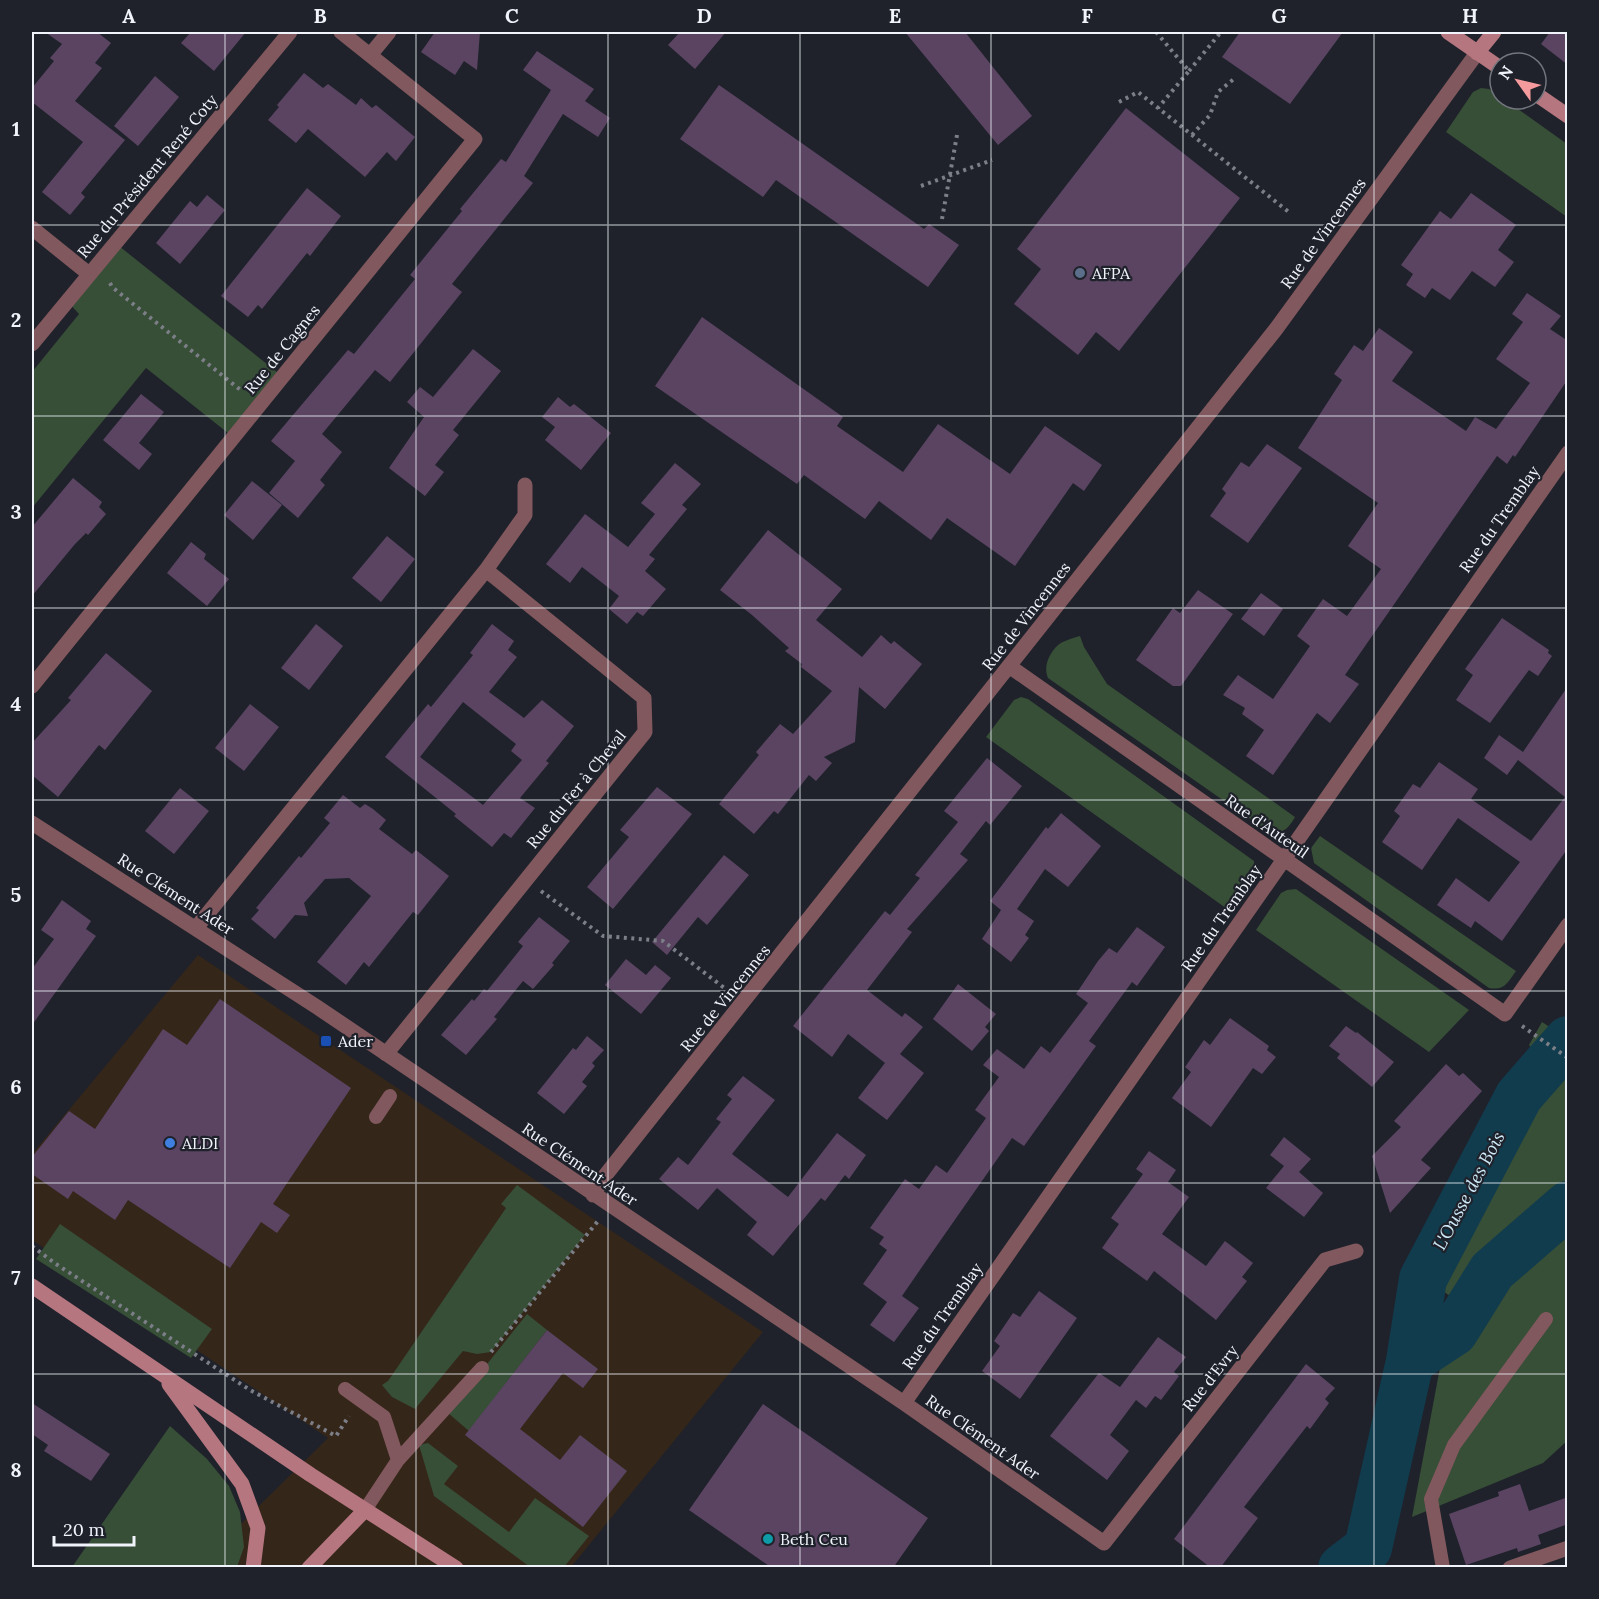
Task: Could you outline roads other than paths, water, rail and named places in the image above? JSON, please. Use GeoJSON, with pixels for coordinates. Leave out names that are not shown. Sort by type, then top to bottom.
{"type":"FeatureCollection","features":[{"type":"Feature","properties":{"kind":"main road"},"geometry":{"type":"LineString","coordinates":[[1448,32],[1488,60]]}},
{"type":"Feature","properties":{"kind":"main road"},"geometry":{"type":"LineString","coordinates":[[1477,52],[1494,32]]}},
{"type":"Feature","properties":{"kind":"main road"},"geometry":{"type":"LineString","coordinates":[[1548,102],[1568,116]]}},
{"type":"Feature","properties":{"kind":"main road"},"geometry":{"type":"LineString","coordinates":[[32,1286],[365,1510],[456,1568]]}},
{"type":"Feature","properties":{"kind":"main road"},"geometry":{"type":"LineString","coordinates":[[162,1374],[242,1484],[258,1528],[253,1568]]}},
{"type":"Feature","properties":{"kind":"main road"},"geometry":{"type":"LineString","coordinates":[[309,1568],[365,1510]]}},
{"type":"Feature","properties":{"kind":"street","name":"Rue du Président René Coty"},"geometry":{"type":"LineString","coordinates":[[32,344],[99,260],[290,32]]}},
{"type":"Feature","properties":{"kind":"street"},"geometry":{"type":"LineString","coordinates":[[341,32],[371,54],[389,32]]}},
{"type":"Feature","properties":{"kind":"street","name":"Rue de Vincennes"},"geometry":{"type":"LineString","coordinates":[[593,1195],[604,1177],[1276,329],[1477,52]]}},
{"type":"Feature","properties":{"kind":"street","name":"Rue de Cagnes"},"geometry":{"type":"LineString","coordinates":[[32,686],[476,139],[371,54]]}},
{"type":"Feature","properties":{"kind":"street"},"geometry":{"type":"LineString","coordinates":[[32,228],[89,274]]}},
{"type":"Feature","properties":{"kind":"street","name":"Rue du Tremblay"},"geometry":{"type":"LineString","coordinates":[[904,1403],[1568,453]]}},
{"type":"Feature","properties":{"kind":"street"},"geometry":{"type":"LineString","coordinates":[[196,928],[486,570],[525,515],[525,485]]}},
{"type":"Feature","properties":{"kind":"street","name":"Rue du Fer à Cheval"},"geometry":{"type":"LineString","coordinates":[[386,1054],[645,732],[644,698],[486,570]]}},
{"type":"Feature","properties":{"kind":"street","name":"Rue d'Auteuil"},"geometry":{"type":"LineString","coordinates":[[1009,666],[1505,1014],[1568,925]]}},
{"type":"Feature","properties":{"kind":"street","name":"Rue Clément Ader"},"geometry":{"type":"LineString","coordinates":[[32,823],[386,1054],[904,1403],[1104,1543]]}},
{"type":"Feature","properties":{"kind":"street","name":"Rue d'Evry"},"geometry":{"type":"LineString","coordinates":[[1104,1543],[1325,1260],[1356,1251]]}},
{"type":"Feature","properties":{"kind":"street"},"geometry":{"type":"LineString","coordinates":[[1510,1568],[1568,1548]]}},
{"type":"Feature","properties":{"kind":"lane"},"geometry":{"type":"LineString","coordinates":[[376,1117],[390,1096]]}},
{"type":"Feature","properties":{"kind":"lane"},"geometry":{"type":"LineString","coordinates":[[1443,1568],[1431,1499],[1454,1445],[1546,1320]]}},
{"type":"Feature","properties":{"kind":"lane"},"geometry":{"type":"LineString","coordinates":[[365,1510],[398,1460],[482,1368]]}},
{"type":"Feature","properties":{"kind":"lane"},"geometry":{"type":"LineString","coordinates":[[345,1389],[384,1417],[398,1460]]}},
{"type":"Feature","properties":{"kind":"waterway","name":"L'Ousse des Bois"},"geometry":{"type":"LineString","coordinates":[[1342,1568],[1368,1548],[1410,1361],[1423,1279],[1519,1096],[1568,1040]]}},
{"type":"Feature","properties":{"kind":"waterway","name":"L'Ousse des Bois"},"geometry":{"type":"LineString","coordinates":[[1410,1361],[1454,1332],[1492,1271],[1568,1205]]}},
{"type":"Feature","properties":{"kind":"place","name":"AFPA"},"geometry":{"type":"Point","coordinates":[1080,273]}},
{"type":"Feature","properties":{"kind":"place","name":"Ader"},"geometry":{"type":"Point","coordinates":[326,1041]}},
{"type":"Feature","properties":{"kind":"place","name":"ALDI"},"geometry":{"type":"Point","coordinates":[170,1143]}},
{"type":"Feature","properties":{"kind":"place","name":"Beth Ceu"},"geometry":{"type":"Point","coordinates":[768,1539]}}]}
